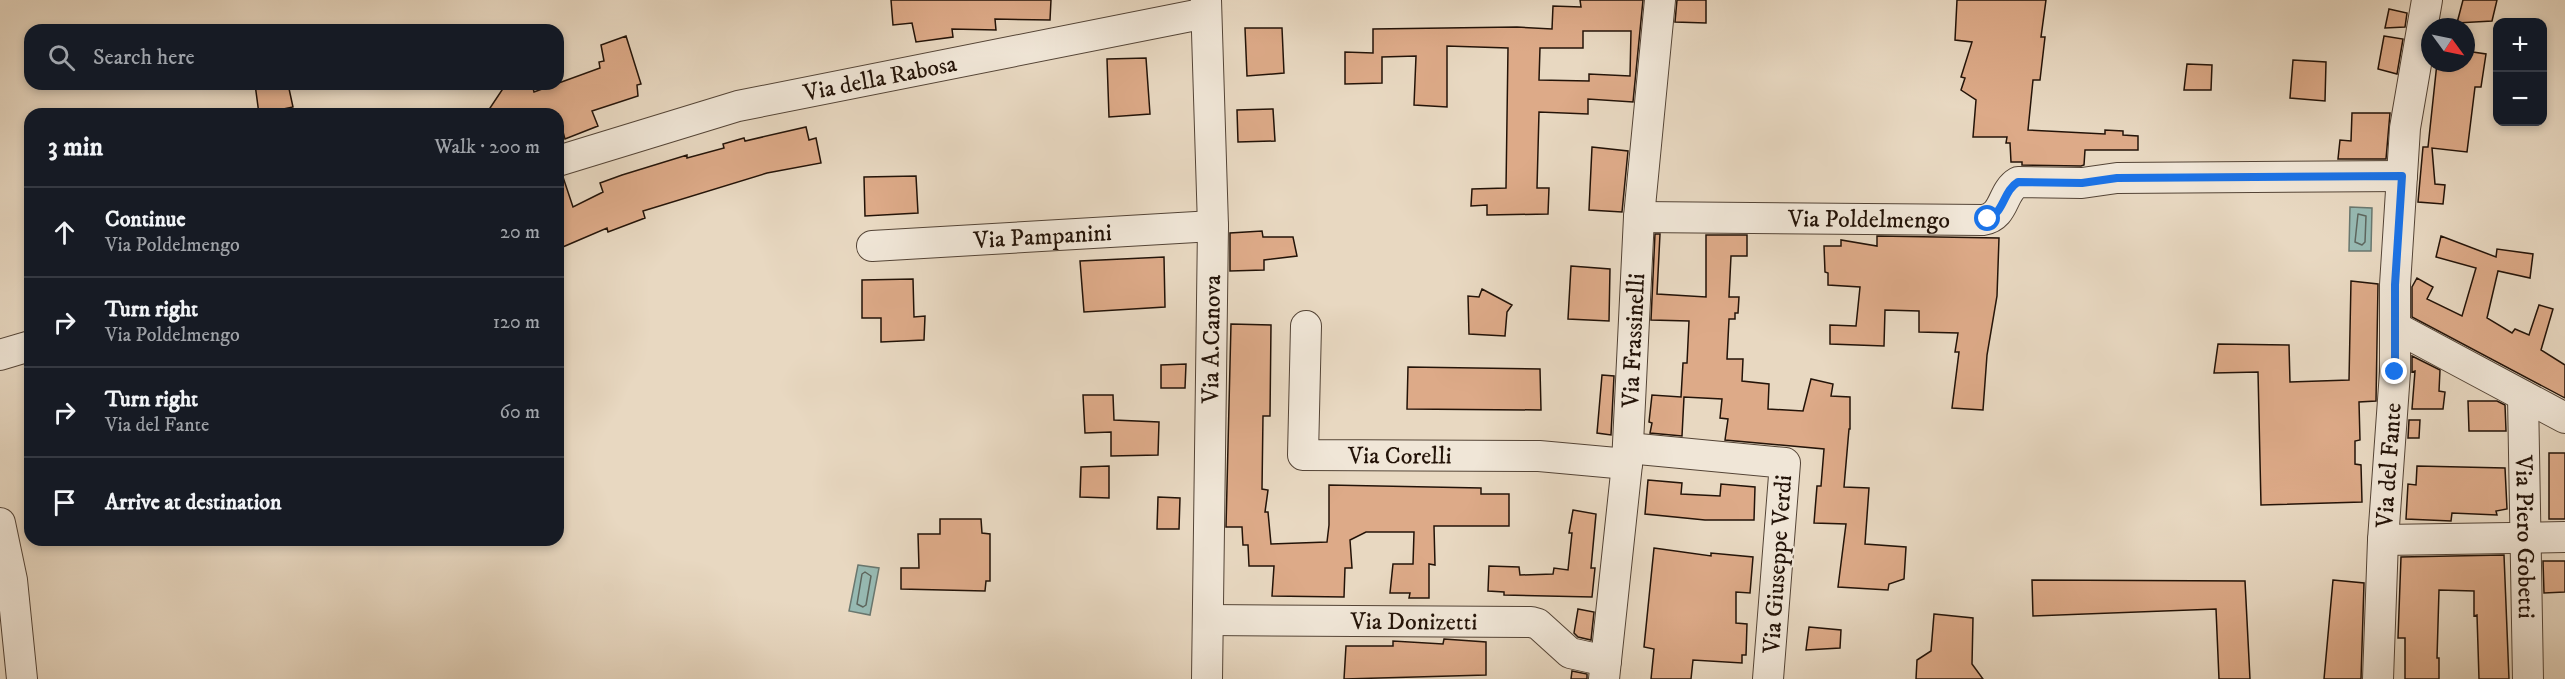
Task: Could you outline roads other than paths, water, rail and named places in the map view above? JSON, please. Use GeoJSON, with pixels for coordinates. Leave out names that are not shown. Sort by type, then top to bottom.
{"type":"FeatureCollection","features":[{"type":"Feature","properties":{"kind":"street","name":"Via Frassinelli"},"geometry":{"type":"LineString","coordinates":[[1605,670],[1628,456],[1639,218],[1660,0]]}},
{"type":"Feature","properties":{"kind":"street","name":"Via del Fante"},"geometry":{"type":"LineString","coordinates":[[2378,679],[2383,540],[2395,372],[2402,176],[2410,90],[2427,0]]}},
{"type":"Feature","properties":{"kind":"street","name":"Via della Rabosa"},"geometry":{"type":"LineString","coordinates":[[564,159],[738,106],[1206,7]]}},
{"type":"Feature","properties":{"kind":"street","name":"Via A.Canova"},"geometry":{"type":"LineString","coordinates":[[1206,7],[1213,226],[1207,679]]}},
{"type":"Feature","properties":{"kind":"street","name":"Via Poldelmengo"},"geometry":{"type":"LineString","coordinates":[[1639,218],[1983,220],[1997,213],[2011,187],[2018,182],[2082,183],[2117,178],[2402,176]]}},
{"type":"Feature","properties":{"kind":"street","name":"Via Pampanini"},"geometry":{"type":"LineString","coordinates":[[872,246],[1213,226]]}},
{"type":"Feature","properties":{"kind":"street","name":"Via Corelli"},"geometry":{"type":"LineString","coordinates":[[1306,326],[1302,455],[1628,456]]}},
{"type":"Feature","properties":{"kind":"street"},"geometry":{"type":"LineString","coordinates":[[2395,327],[2565,418]]}},
{"type":"Feature","properties":{"kind":"street"},"geometry":{"type":"LineString","coordinates":[[0,355],[24,348]]}},
{"type":"Feature","properties":{"kind":"street","name":"Via Piero Gobetti"},"geometry":{"type":"LineString","coordinates":[[2523,396],[2528,679]]}},
{"type":"Feature","properties":{"kind":"street","name":"Via Giuseppe Verdi"},"geometry":{"type":"LineString","coordinates":[[1628,456],[1785,463],[1768,679]]}},
{"type":"Feature","properties":{"kind":"street"},"geometry":{"type":"LineString","coordinates":[[0,523],[12,580],[22,679]]}},
{"type":"Feature","properties":{"kind":"street"},"geometry":{"type":"LineString","coordinates":[[2383,540],[2565,537]]}},
{"type":"Feature","properties":{"kind":"street","name":"Via Donizetti"},"geometry":{"type":"LineString","coordinates":[[1208,620],[1531,622],[1538,624],[1570,653],[1605,670]]}},
{"type":"Feature","properties":{"kind":"water"},"geometry":{"type":"Polygon","coordinates":[[[2350,207],[2372,208],[2371,251],[2349,251],[2350,207]]]}},
{"type":"Feature","properties":{"kind":"water"},"geometry":{"type":"Polygon","coordinates":[[[858,565],[879,568],[870,615],[849,611],[858,565]]]}}]}
